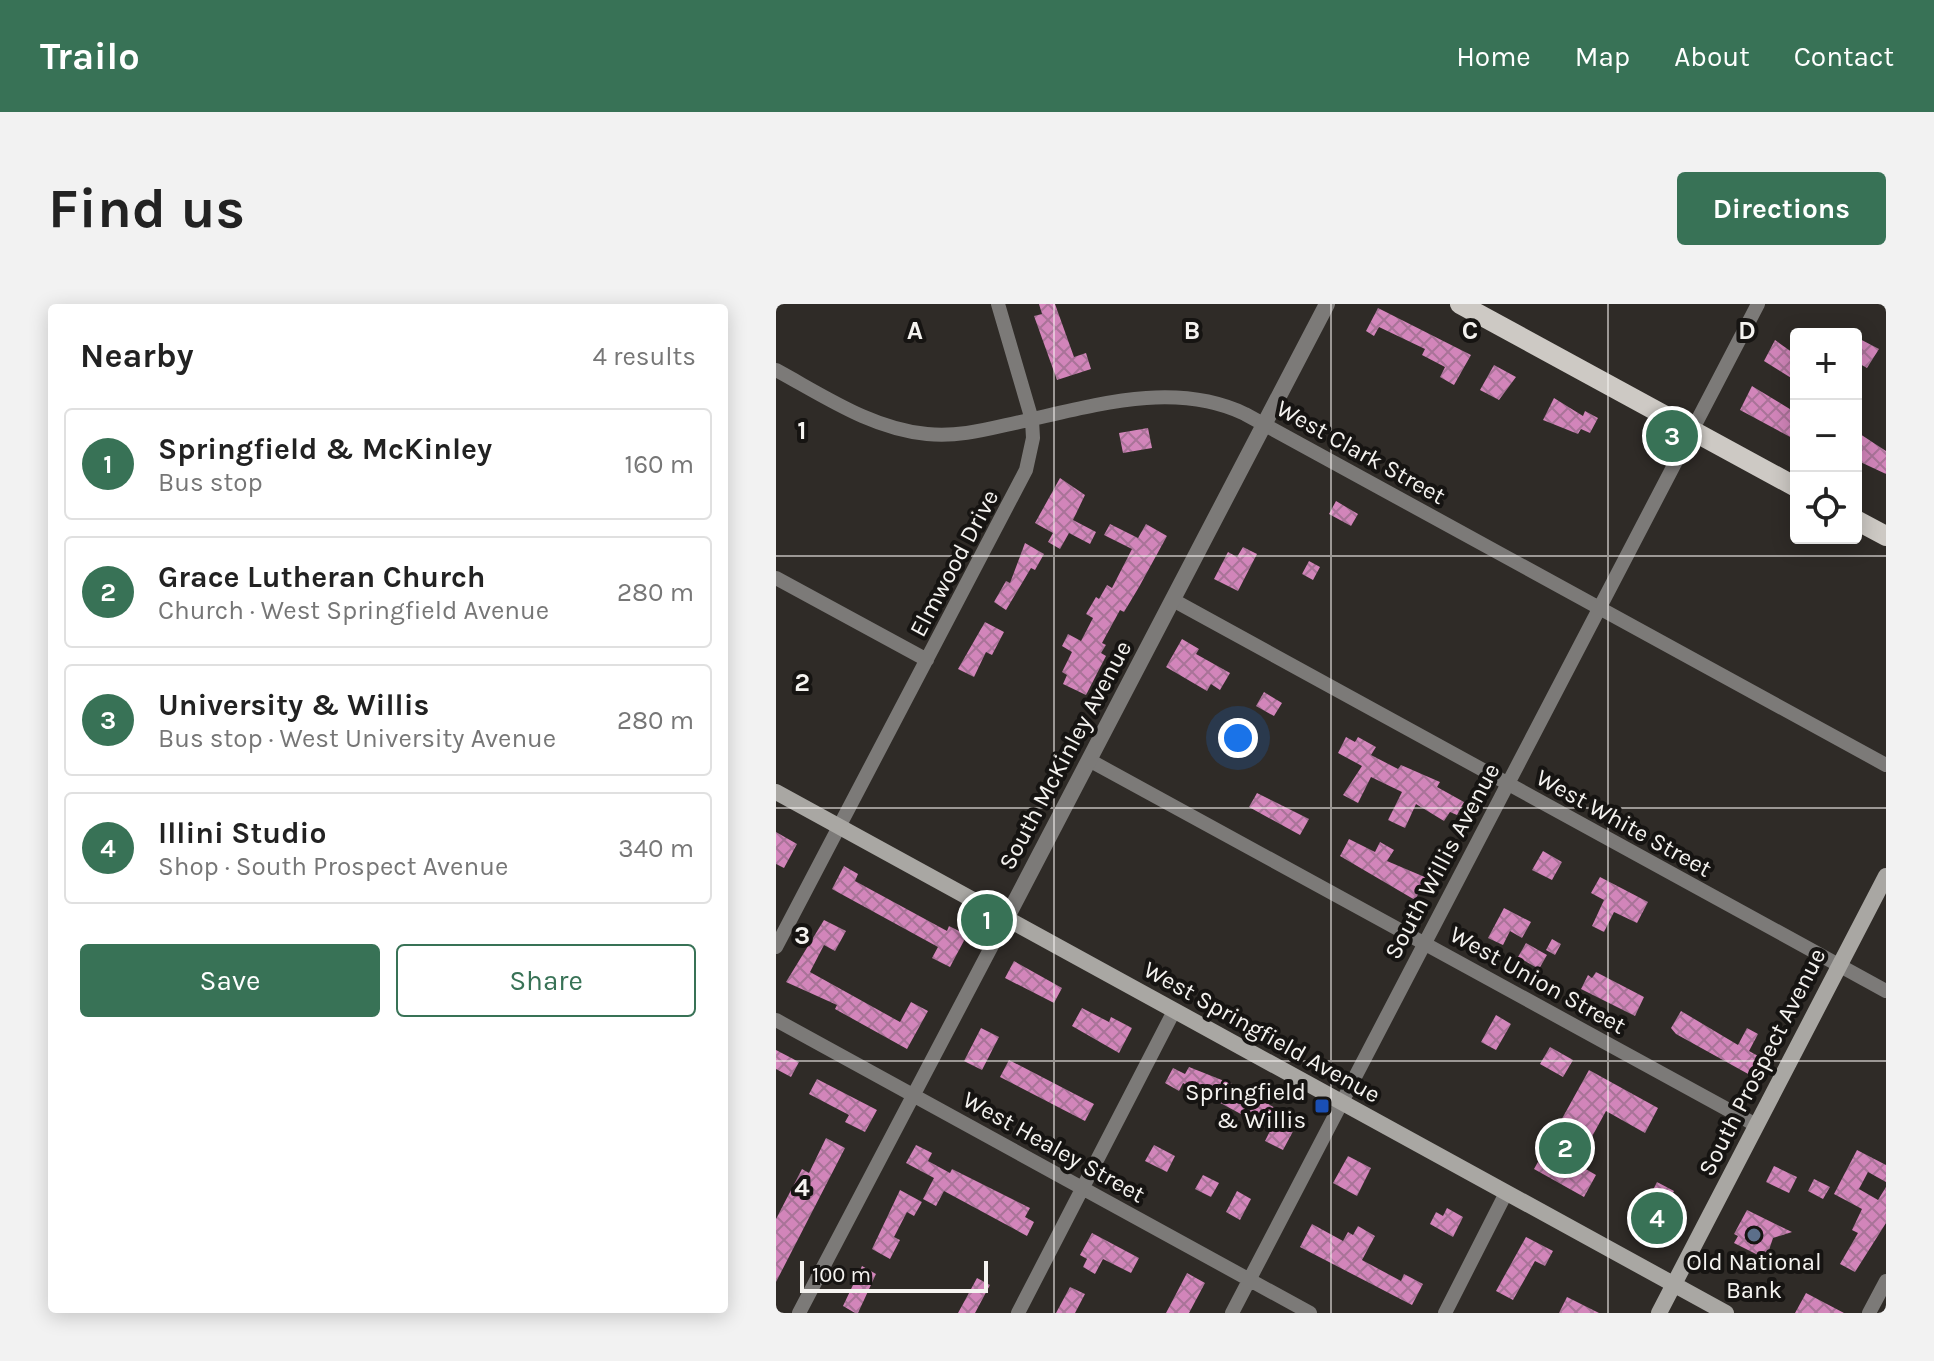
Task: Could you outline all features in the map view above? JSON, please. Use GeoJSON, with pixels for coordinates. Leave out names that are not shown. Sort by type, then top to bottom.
{"type":"FeatureCollection","features":[{"type":"Feature","properties":{"kind":"main road"},"geometry":{"type":"LineString","coordinates":[[1460,304],[1790,484]]}},
{"type":"Feature","properties":{"kind":"main road"},"geometry":{"type":"LineString","coordinates":[[1862,523],[1886,536]]}},
{"type":"Feature","properties":{"kind":"main road","name":"West Springfield Avenue"},"geometry":{"type":"LineString","coordinates":[[776,792],[1726,1313]]}},
{"type":"Feature","properties":{"kind":"main road","name":"South Prospect Avenue"},"geometry":{"type":"LineString","coordinates":[[1659,1313],[1886,876]]}},
{"type":"Feature","properties":{"kind":"street","name":"Elmwood Drive"},"geometry":{"type":"LineString","coordinates":[[776,947],[1022,480],[1032,452],[1032,420],[998,304]]}},
{"type":"Feature","properties":{"kind":"street","name":"South McKinley Avenue"},"geometry":{"type":"LineString","coordinates":[[799,1313],[1327,304]]}},
{"type":"Feature","properties":{"kind":"street","name":"South Willis Avenue"},"geometry":{"type":"LineString","coordinates":[[1232,1313],[1758,304]]}},
{"type":"Feature","properties":{"kind":"street","name":"West Clark Street"},"geometry":{"type":"LineString","coordinates":[[776,370],[866,418],[907,432],[956,434],[1174,395],[1215,402],[1264,424],[1886,765]]}},
{"type":"Feature","properties":{"kind":"street"},"geometry":{"type":"LineString","coordinates":[[776,578],[927,660]]}},
{"type":"Feature","properties":{"kind":"street","name":"West White Street"},"geometry":{"type":"LineString","coordinates":[[1173,600],[1886,991]]}},
{"type":"Feature","properties":{"kind":"street","name":"West Union Street"},"geometry":{"type":"LineString","coordinates":[[1089,760],[1756,1125]]}},
{"type":"Feature","properties":{"kind":"street"},"geometry":{"type":"LineString","coordinates":[[1018,1313],[1174,1011]]}},
{"type":"Feature","properties":{"kind":"street","name":"West Healey Street"},"geometry":{"type":"LineString","coordinates":[[776,1020],[1310,1313]]}},
{"type":"Feature","properties":{"kind":"street"},"geometry":{"type":"LineString","coordinates":[[1445,1313],[1506,1193]]}},
{"type":"Feature","properties":{"kind":"street"},"geometry":{"type":"LineString","coordinates":[[1869,1313],[1886,1281]]}},
{"type":"Feature","properties":{"kind":"building"},"geometry":{"type":"Polygon","coordinates":[[[1039,304],[1055,304],[1074,357],[1086,353],[1091,369],[1057,380],[1034,316],[1042,314],[1039,304]]]}},
{"type":"Feature","properties":{"kind":"building"},"geometry":{"type":"Polygon","coordinates":[[[1378,308],[1471,355],[1454,385],[1440,377],[1445,367],[1422,355],[1425,349],[1379,327],[1374,336],[1366,331],[1378,308]]]}},
{"type":"Feature","properties":{"kind":"building"},"geometry":{"type":"Polygon","coordinates":[[[1775,340],[1790,351],[1790,377],[1764,361],[1775,340]]]}},
{"type":"Feature","properties":{"kind":"building"},"geometry":{"type":"Polygon","coordinates":[[[1862,340],[1879,349],[1867,368],[1862,365],[1862,340]]]}},
{"type":"Feature","properties":{"kind":"building"},"geometry":{"type":"Polygon","coordinates":[[[1494,365],[1516,377],[1499,400],[1480,390],[1494,365]]]}},
{"type":"Feature","properties":{"kind":"building"},"geometry":{"type":"Polygon","coordinates":[[[1752,386],[1790,409],[1790,437],[1740,410],[1752,386]]]}},
{"type":"Feature","properties":{"kind":"building"},"geometry":{"type":"Polygon","coordinates":[[[1554,398],[1583,416],[1585,411],[1598,418],[1590,433],[1581,429],[1578,434],[1543,420],[1554,398]]]}},
{"type":"Feature","properties":{"kind":"building"},"geometry":{"type":"Polygon","coordinates":[[[1148,428],[1152,448],[1123,453],[1119,433],[1148,428]]]}},
{"type":"Feature","properties":{"kind":"building"},"geometry":{"type":"Polygon","coordinates":[[[1862,435],[1886,451],[1886,474],[1862,463],[1862,435]]]}},
{"type":"Feature","properties":{"kind":"building"},"geometry":{"type":"Polygon","coordinates":[[[1060,478],[1085,495],[1073,520],[1096,532],[1090,544],[1069,533],[1060,549],[1048,542],[1053,533],[1035,523],[1060,478]]]}},
{"type":"Feature","properties":{"kind":"building"},"geometry":{"type":"Polygon","coordinates":[[[1336,501],[1358,514],[1351,526],[1329,514],[1336,501]]]}},
{"type":"Feature","properties":{"kind":"building"},"geometry":{"type":"Polygon","coordinates":[[[1110,524],[1138,538],[1146,524],[1167,536],[1124,612],[1120,610],[1102,643],[1106,645],[1101,653],[1106,656],[1086,695],[1063,684],[1067,675],[1062,672],[1072,652],[1062,646],[1068,634],[1081,641],[1093,618],[1086,614],[1107,585],[1112,588],[1132,549],[1104,535],[1110,524]]]}},
{"type":"Feature","properties":{"kind":"building"},"geometry":{"type":"Polygon","coordinates":[[[1025,543],[1044,554],[1035,570],[1031,568],[1006,610],[994,602],[1006,581],[1010,583],[1025,543]]]}},
{"type":"Feature","properties":{"kind":"building"},"geometry":{"type":"Polygon","coordinates":[[[1243,547],[1257,554],[1238,591],[1214,579],[1228,552],[1237,557],[1243,547]]]}},
{"type":"Feature","properties":{"kind":"building"},"geometry":{"type":"Polygon","coordinates":[[[1309,561],[1320,567],[1313,580],[1302,574],[1309,561]]]}},
{"type":"Feature","properties":{"kind":"building"},"geometry":{"type":"Polygon","coordinates":[[[985,622],[1004,632],[992,655],[986,652],[974,677],[958,669],[985,622]]]}},
{"type":"Feature","properties":{"kind":"building"},"geometry":{"type":"Polygon","coordinates":[[[1182,639],[1199,649],[1196,654],[1230,673],[1220,690],[1211,684],[1207,691],[1166,667],[1182,639]]]}},
{"type":"Feature","properties":{"kind":"building"},"geometry":{"type":"Polygon","coordinates":[[[1264,692],[1282,703],[1274,716],[1256,706],[1264,692]]]}},
{"type":"Feature","properties":{"kind":"building"},"geometry":{"type":"Polygon","coordinates":[[[1346,737],[1355,742],[1358,737],[1376,747],[1371,755],[1398,769],[1401,765],[1440,782],[1437,787],[1464,802],[1457,815],[1450,812],[1444,821],[1416,804],[1405,828],[1388,820],[1402,792],[1371,777],[1358,803],[1343,795],[1362,766],[1338,753],[1346,737]]]}},
{"type":"Feature","properties":{"kind":"building"},"geometry":{"type":"Polygon","coordinates":[[[1257,793],[1309,819],[1300,835],[1249,807],[1257,793]]]}},
{"type":"Feature","properties":{"kind":"building"},"geometry":{"type":"Polygon","coordinates":[[[776,832],[797,844],[784,868],[776,864],[776,832]]]}},
{"type":"Feature","properties":{"kind":"building"},"geometry":{"type":"Polygon","coordinates":[[[1349,839],[1375,852],[1380,842],[1394,850],[1387,861],[1427,878],[1415,900],[1340,856],[1349,839]]]}},
{"type":"Feature","properties":{"kind":"building"},"geometry":{"type":"Polygon","coordinates":[[[1543,851],[1562,862],[1552,880],[1532,870],[1543,851]]]}},
{"type":"Feature","properties":{"kind":"building"},"geometry":{"type":"Polygon","coordinates":[[[844,866],[858,874],[855,881],[947,931],[949,926],[967,935],[950,967],[932,958],[938,947],[832,889],[844,866]]]}},
{"type":"Feature","properties":{"kind":"building"},"geometry":{"type":"Polygon","coordinates":[[[1600,877],[1648,902],[1637,923],[1614,912],[1604,932],[1592,926],[1604,900],[1591,893],[1600,877]]]}},
{"type":"Feature","properties":{"kind":"building"},"geometry":{"type":"Polygon","coordinates":[[[1504,908],[1531,922],[1522,938],[1510,931],[1503,945],[1488,938],[1504,908]]]}},
{"type":"Feature","properties":{"kind":"building"},"geometry":{"type":"Polygon","coordinates":[[[824,920],[846,931],[835,951],[824,945],[810,972],[900,1022],[911,1002],[928,1011],[907,1049],[835,1009],[837,1005],[786,982],[824,920]]]}},
{"type":"Feature","properties":{"kind":"building"},"geometry":{"type":"Polygon","coordinates":[[[1552,939],[1561,944],[1555,955],[1546,950],[1552,939]]]}},
{"type":"Feature","properties":{"kind":"building"},"geometry":{"type":"Polygon","coordinates":[[[1526,943],[1547,955],[1539,969],[1518,957],[1526,943]]]}},
{"type":"Feature","properties":{"kind":"building"},"geometry":{"type":"Polygon","coordinates":[[[1014,961],[1062,988],[1054,1003],[1005,978],[1014,961]]]}},
{"type":"Feature","properties":{"kind":"building"},"geometry":{"type":"Polygon","coordinates":[[[1596,972],[1644,997],[1635,1016],[1581,989],[1588,975],[1592,978],[1596,972]]]}},
{"type":"Feature","properties":{"kind":"building"},"geometry":{"type":"Polygon","coordinates":[[[1082,1008],[1109,1022],[1111,1017],[1132,1028],[1119,1053],[1072,1026],[1082,1008]]]}},
{"type":"Feature","properties":{"kind":"building"},"geometry":{"type":"Polygon","coordinates":[[[1681,1011],[1738,1045],[1747,1028],[1758,1034],[1749,1051],[1760,1057],[1750,1075],[1676,1034],[1671,1028],[1681,1011]]]}},
{"type":"Feature","properties":{"kind":"building"},"geometry":{"type":"Polygon","coordinates":[[[1496,1015],[1511,1024],[1496,1050],[1481,1042],[1496,1015]]]}},
{"type":"Feature","properties":{"kind":"building"},"geometry":{"type":"Polygon","coordinates":[[[981,1028],[999,1037],[982,1070],[964,1061],[981,1028]]]}},
{"type":"Feature","properties":{"kind":"building"},"geometry":{"type":"Polygon","coordinates":[[[1550,1047],[1573,1060],[1563,1077],[1540,1064],[1550,1047]]]}},
{"type":"Feature","properties":{"kind":"building"},"geometry":{"type":"Polygon","coordinates":[[[776,1050],[799,1062],[791,1077],[776,1069],[776,1050]]]}},
{"type":"Feature","properties":{"kind":"building"},"geometry":{"type":"Polygon","coordinates":[[[1009,1060],[1094,1104],[1085,1121],[1000,1077],[1009,1060]]]}},
{"type":"Feature","properties":{"kind":"building"},"geometry":{"type":"Polygon","coordinates":[[[1189,1067],[1242,1088],[1298,1122],[1283,1150],[1265,1141],[1270,1131],[1239,1113],[1183,1083],[1179,1091],[1165,1083],[1173,1068],[1185,1074],[1189,1067]]]}},
{"type":"Feature","properties":{"kind":"building"},"geometry":{"type":"Polygon","coordinates":[[[1589,1070],[1658,1108],[1645,1133],[1606,1111],[1577,1164],[1596,1175],[1584,1197],[1534,1169],[1589,1070]]]}},
{"type":"Feature","properties":{"kind":"building"},"geometry":{"type":"Polygon","coordinates":[[[817,1079],[877,1110],[865,1132],[845,1122],[849,1115],[809,1094],[817,1079]]]}},
{"type":"Feature","properties":{"kind":"building"},"geometry":{"type":"Polygon","coordinates":[[[826,1138],[845,1148],[776,1282],[776,1219],[802,1169],[809,1173],[826,1138]]]}},
{"type":"Feature","properties":{"kind":"building"},"geometry":{"type":"Polygon","coordinates":[[[916,1145],[932,1153],[928,1161],[950,1173],[952,1169],[1030,1208],[1025,1217],[1034,1222],[1027,1236],[944,1191],[936,1206],[923,1199],[934,1178],[906,1163],[916,1145]]]}},
{"type":"Feature","properties":{"kind":"building"},"geometry":{"type":"Polygon","coordinates":[[[1154,1145],[1175,1156],[1167,1172],[1145,1161],[1154,1145]]]}},
{"type":"Feature","properties":{"kind":"building"},"geometry":{"type":"Polygon","coordinates":[[[1857,1150],[1886,1165],[1886,1182],[1868,1172],[1859,1189],[1878,1200],[1886,1187],[1886,1223],[1855,1272],[1840,1264],[1858,1233],[1852,1230],[1862,1209],[1834,1194],[1857,1150]]]}},
{"type":"Feature","properties":{"kind":"building"},"geometry":{"type":"Polygon","coordinates":[[[1348,1156],[1371,1168],[1357,1196],[1333,1183],[1348,1156]]]}},
{"type":"Feature","properties":{"kind":"building"},"geometry":{"type":"Polygon","coordinates":[[[1774,1166],[1797,1177],[1789,1193],[1766,1182],[1774,1166]]]}},
{"type":"Feature","properties":{"kind":"building"},"geometry":{"type":"Polygon","coordinates":[[[1203,1175],[1219,1183],[1211,1197],[1195,1189],[1203,1175]]]}},
{"type":"Feature","properties":{"kind":"building"},"geometry":{"type":"Polygon","coordinates":[[[1814,1179],[1830,1187],[1823,1199],[1808,1191],[1814,1179]]]}},
{"type":"Feature","properties":{"kind":"building"},"geometry":{"type":"Polygon","coordinates":[[[1657,1182],[1674,1191],[1667,1204],[1679,1210],[1663,1240],[1635,1225],[1657,1182]]]}},
{"type":"Feature","properties":{"kind":"building"},"geometry":{"type":"Polygon","coordinates":[[[900,1190],[922,1202],[914,1216],[907,1212],[894,1237],[900,1240],[890,1259],[872,1249],[900,1190]]]}},
{"type":"Feature","properties":{"kind":"building"},"geometry":{"type":"Polygon","coordinates":[[[1237,1191],[1251,1199],[1240,1220],[1226,1212],[1237,1191]]]}},
{"type":"Feature","properties":{"kind":"building"},"geometry":{"type":"Polygon","coordinates":[[[1447,1208],[1463,1217],[1453,1237],[1430,1224],[1436,1212],[1443,1216],[1447,1208]]]}},
{"type":"Feature","properties":{"kind":"building","name":"Old National Bank"},"geometry":{"type":"Polygon","coordinates":[[[1747,1210],[1792,1232],[1773,1238],[1766,1259],[1734,1243],[1738,1236],[1734,1234],[1747,1210]]]}},
{"type":"Feature","properties":{"kind":"building"},"geometry":{"type":"Polygon","coordinates":[[[1312,1224],[1343,1241],[1348,1232],[1353,1235],[1358,1226],[1375,1236],[1362,1260],[1401,1281],[1404,1274],[1423,1284],[1412,1305],[1300,1247],[1312,1224]]]}},
{"type":"Feature","properties":{"kind":"building"},"geometry":{"type":"Polygon","coordinates":[[[1092,1233],[1139,1258],[1131,1273],[1103,1259],[1095,1274],[1083,1267],[1087,1259],[1080,1255],[1092,1233]]]}},
{"type":"Feature","properties":{"kind":"building"},"geometry":{"type":"Polygon","coordinates":[[[1526,1237],[1553,1251],[1545,1266],[1535,1261],[1513,1300],[1496,1291],[1526,1237]]]}},
{"type":"Feature","properties":{"kind":"building"},"geometry":{"type":"Polygon","coordinates":[[[862,1266],[876,1274],[858,1313],[855,1313],[843,1306],[862,1266]]]}},
{"type":"Feature","properties":{"kind":"building"},"geometry":{"type":"Polygon","coordinates":[[[1187,1273],[1205,1283],[1189,1313],[1166,1313],[1187,1273]]]}},
{"type":"Feature","properties":{"kind":"building"},"geometry":{"type":"Polygon","coordinates":[[[977,1278],[990,1285],[975,1313],[958,1313],[977,1278]]]}},
{"type":"Feature","properties":{"kind":"building"},"geometry":{"type":"Polygon","coordinates":[[[1070,1287],[1085,1294],[1075,1313],[1056,1313],[1070,1287]]]}},
{"type":"Feature","properties":{"kind":"building"},"geometry":{"type":"Polygon","coordinates":[[[1806,1293],[1844,1313],[1795,1313],[1806,1293]]]}},
{"type":"Feature","properties":{"kind":"building"},"geometry":{"type":"Polygon","coordinates":[[[1567,1297],[1599,1313],[1559,1313],[1567,1297]]]}},
{"type":"Feature","properties":{"kind":"place","name":"University & Willis"},"geometry":{"type":"Point","coordinates":[1672,436]}},
{"type":"Feature","properties":{"kind":"place","name":"Springfield & McKinley"},"geometry":{"type":"Point","coordinates":[987,920]}},
{"type":"Feature","properties":{"kind":"place","name":"Springfield & Willis"},"geometry":{"type":"Point","coordinates":[1322,1106]}},
{"type":"Feature","properties":{"kind":"place","name":"Grace Lutheran Church"},"geometry":{"type":"Point","coordinates":[1565,1148]}},
{"type":"Feature","properties":{"kind":"place","name":"Illini Studio"},"geometry":{"type":"Point","coordinates":[1657,1218]}},
{"type":"Feature","properties":{"kind":"place","name":"Old National Bank"},"geometry":{"type":"Point","coordinates":[1754,1235]}}]}
